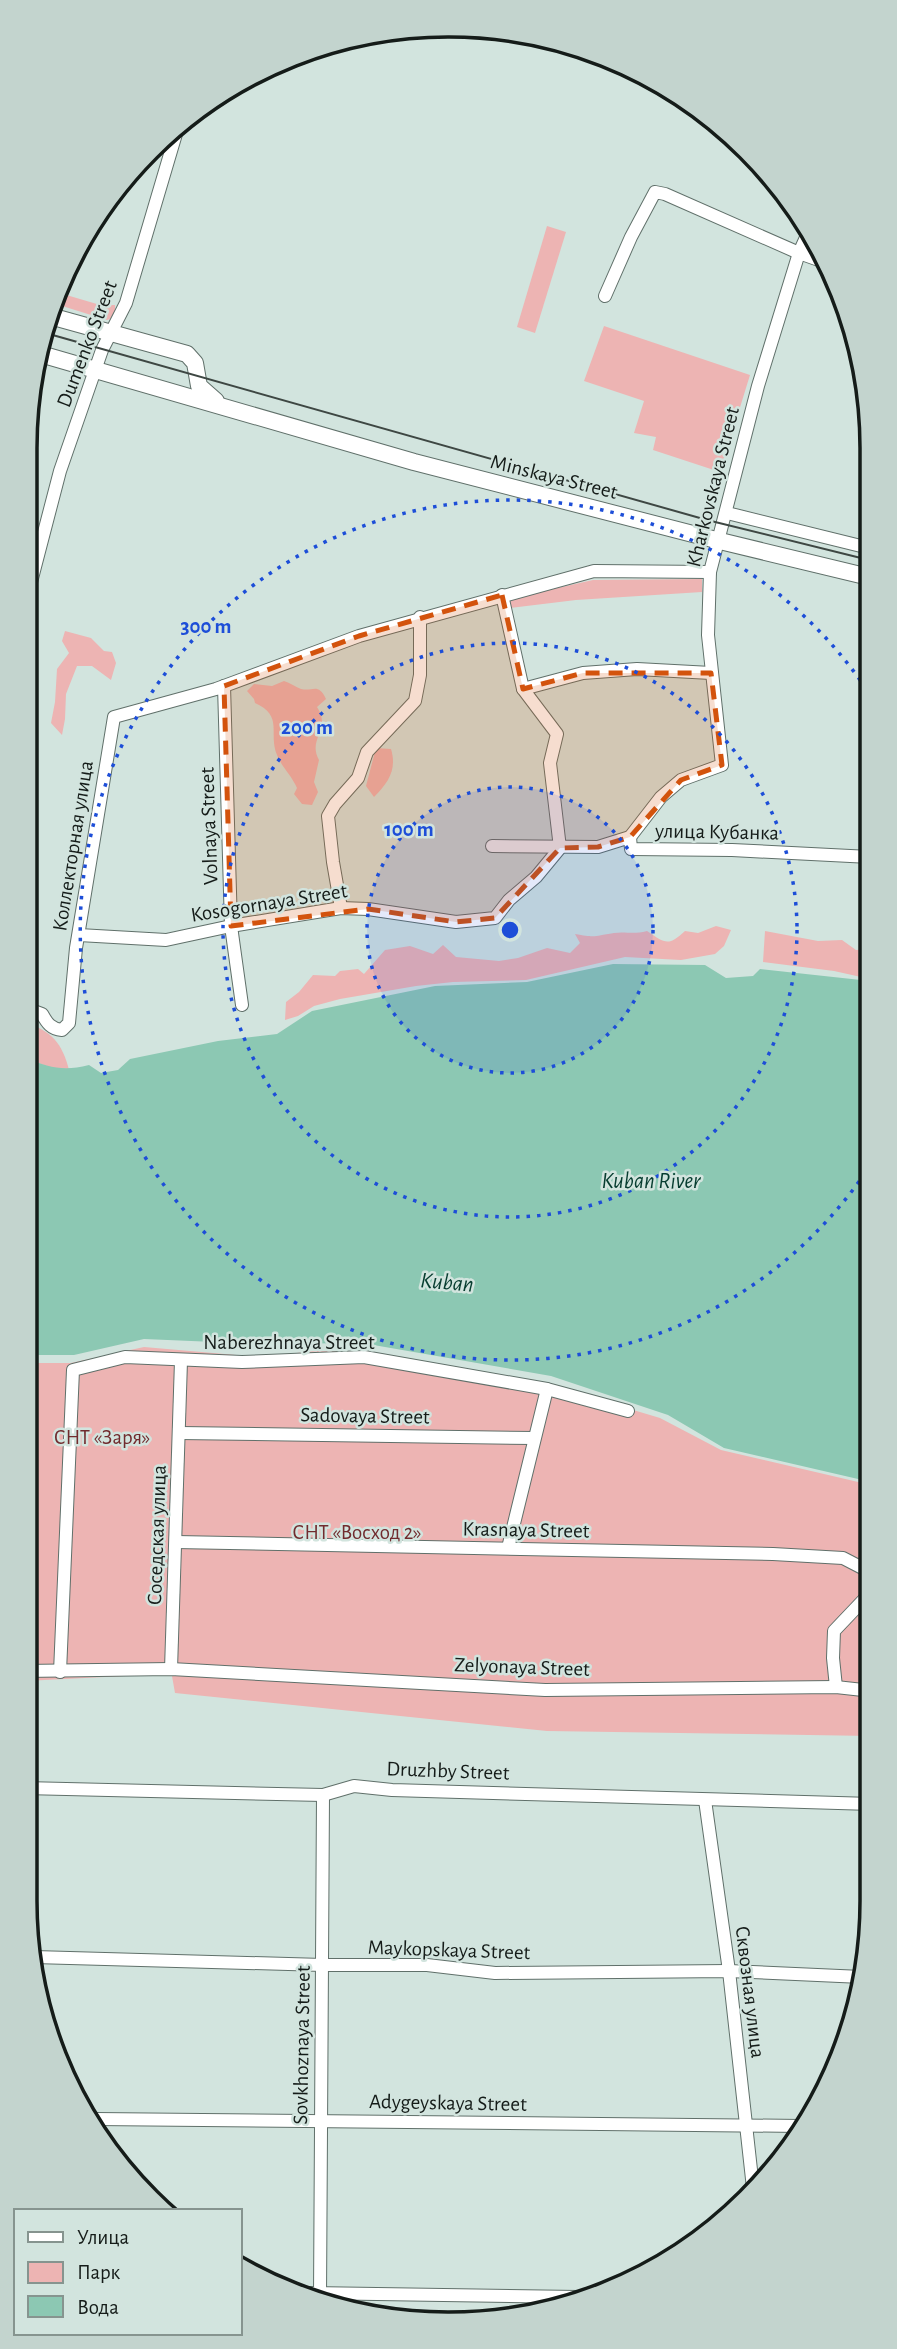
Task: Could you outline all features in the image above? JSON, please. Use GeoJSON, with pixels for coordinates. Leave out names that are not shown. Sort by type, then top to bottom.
{"type":"FeatureCollection","features":[{"type":"Feature","properties":{"kind":"main road"},"geometry":{"type":"LineString","coordinates":[[58,318],[187,354],[195,363],[202,391],[231,409]]}},
{"type":"Feature","properties":{"kind":"main road","name":"Minskaya Street"},"geometry":{"type":"LineString","coordinates":[[48,356],[414,463],[860,575]]}},
{"type":"Feature","properties":{"kind":"main road"},"geometry":{"type":"LineString","coordinates":[[155,386],[185,387],[198,377]]}},
{"type":"Feature","properties":{"kind":"street","name":"Dumenko Street"},"geometry":{"type":"LineString","coordinates":[[37,561],[61,471],[102,350],[133,281],[174,142]]}},
{"type":"Feature","properties":{"kind":"street"},"geometry":{"type":"LineString","coordinates":[[605,296],[631,237],[656,192],[814,258]]}},
{"type":"Feature","properties":{"kind":"street","name":"Kharkovskaya Street"},"geometry":{"type":"LineString","coordinates":[[630,838],[661,797],[681,780],[722,765],[708,635],[710,572],[758,386],[804,242]]}},
{"type":"Feature","properties":{"kind":"street"},"geometry":{"type":"LineString","coordinates":[[727,513],[860,546]]}},
{"type":"Feature","properties":{"kind":"street"},"geometry":{"type":"LineString","coordinates":[[224,686],[359,636],[420,617],[594,571],[710,572]]}},
{"type":"Feature","properties":{"kind":"street"},"geometry":{"type":"LineString","coordinates":[[502,595],[523,689],[557,734],[550,763],[561,848]]}},
{"type":"Feature","properties":{"kind":"street"},"geometry":{"type":"LineString","coordinates":[[341,908],[332,862],[328,816],[358,778],[367,752],[415,701],[420,675],[420,617]]}},
{"type":"Feature","properties":{"kind":"street"},"geometry":{"type":"LineString","coordinates":[[523,689],[583,673],[637,669],[711,673]]}},
{"type":"Feature","properties":{"kind":"street","name":"Коллекторная улица"},"geometry":{"type":"LineString","coordinates":[[37,1012],[57,1030],[62,1030],[69,1023],[79,935],[114,717],[224,686]]}},
{"type":"Feature","properties":{"kind":"street","name":"Volnaya Street"},"geometry":{"type":"LineString","coordinates":[[224,686],[231,926],[242,1005]]}},
{"type":"Feature","properties":{"kind":"street","name":"улица Кубанка"},"geometry":{"type":"LineString","coordinates":[[492,846],[598,847],[630,838],[631,849],[732,850],[860,856]]}},
{"type":"Feature","properties":{"kind":"street","name":"Kosogornaya Street"},"geometry":{"type":"LineString","coordinates":[[79,935],[166,940],[341,908],[368,909],[456,922],[495,918],[509,900],[536,877],[561,848]]}},
{"type":"Feature","properties":{"kind":"street","name":"Naberezhnaya Street"},"geometry":{"type":"LineString","coordinates":[[60,1672],[73,1370],[125,1357],[242,1362],[364,1357],[547,1389],[628,1411]]}},
{"type":"Feature","properties":{"kind":"street","name":"Соседская улица"},"geometry":{"type":"LineString","coordinates":[[171,1669],[181,1361]]}},
{"type":"Feature","properties":{"kind":"street"},"geometry":{"type":"LineString","coordinates":[[508,1548],[547,1389]]}},
{"type":"Feature","properties":{"kind":"street","name":"Sadovaya Street"},"geometry":{"type":"LineString","coordinates":[[180,1433],[534,1438]]}},
{"type":"Feature","properties":{"kind":"street","name":"Krasnaya Street"},"geometry":{"type":"LineString","coordinates":[[176,1542],[773,1554],[843,1558],[860,1567]]}},
{"type":"Feature","properties":{"kind":"street"},"geometry":{"type":"LineString","coordinates":[[836,1687],[832,1658],[834,1631],[860,1604]]}},
{"type":"Feature","properties":{"kind":"street","name":"Zelyonaya Street"},"geometry":{"type":"LineString","coordinates":[[37,1671],[171,1669],[545,1690],[836,1687],[860,1690]]}},
{"type":"Feature","properties":{"kind":"street","name":"Druzhby Street"},"geometry":{"type":"LineString","coordinates":[[37,1788],[323,1795],[355,1786],[392,1790],[860,1804]]}},
{"type":"Feature","properties":{"kind":"street","name":"Sovkhoznaya Street"},"geometry":{"type":"LineString","coordinates":[[316,2290],[321,2120],[323,1795]]}},
{"type":"Feature","properties":{"kind":"street","name":"Сквозная улица"},"geometry":{"type":"LineString","coordinates":[[705,1800],[729,1971],[752,2179]]}},
{"type":"Feature","properties":{"kind":"street","name":"Maykopskaya Street"},"geometry":{"type":"LineString","coordinates":[[41,1957],[323,1965],[427,1965],[495,1973],[729,1971],[853,1977]]}},
{"type":"Feature","properties":{"kind":"street","name":"Adygeyskaya Street"},"geometry":{"type":"LineString","coordinates":[[100,2119],[793,2126]]}},
{"type":"Feature","properties":{"kind":"street"},"geometry":{"type":"LineString","coordinates":[[330,2294],[559,2297]]}},
{"type":"Feature","properties":{"kind":"highlighted area"},"geometry":{"type":"Polygon","coordinates":[[[502,595],[523,689],[583,673],[711,673],[722,765],[681,780],[630,837],[598,847],[560,848],[495,918],[456,922],[368,909],[231,926],[224,686],[359,636],[502,595]]]}},
{"type":"Feature","properties":{"kind":"green space"},"geometry":{"type":"Polygon","coordinates":[[[547,226],[566,232],[535,333],[517,327],[547,226]]]}},
{"type":"Feature","properties":{"kind":"green space"},"geometry":{"type":"Polygon","coordinates":[[[67,295],[107,307],[115,305],[115,311],[107,320],[63,306],[67,295]]]}},
{"type":"Feature","properties":{"kind":"green space"},"geometry":{"type":"Polygon","coordinates":[[[604,326],[750,375],[720,472],[653,450],[656,437],[634,433],[644,401],[584,381],[604,326]]]}},
{"type":"Feature","properties":{"kind":"green space"},"geometry":{"type":"Polygon","coordinates":[[[702,579],[702,592],[576,600],[510,608],[508,599],[593,580],[702,579]]]}},
{"type":"Feature","properties":{"kind":"green space"},"geometry":{"type":"Polygon","coordinates":[[[65,631],[91,638],[104,651],[112,652],[116,663],[111,680],[92,666],[77,666],[66,694],[62,735],[51,723],[57,669],[69,653],[62,641],[65,631]]]}},
{"type":"Feature","properties":{"kind":"green space"},"geometry":{"type":"Polygon","coordinates":[[[284,681],[305,690],[318,689],[326,699],[317,707],[322,722],[316,746],[319,760],[314,782],[318,792],[312,805],[302,804],[294,794],[297,788],[279,759],[275,747],[272,719],[247,691],[254,684],[272,686],[284,681]]]}},
{"type":"Feature","properties":{"kind":"green space"},"geometry":{"type":"Polygon","coordinates":[[[376,748],[391,749],[393,763],[388,780],[374,797],[366,786],[376,748]]]}},
{"type":"Feature","properties":{"kind":"green space"},"geometry":{"type":"Polygon","coordinates":[[[716,926],[731,930],[724,946],[715,954],[681,960],[625,957],[526,980],[416,986],[340,999],[314,1006],[285,1020],[286,1002],[299,992],[313,975],[335,976],[340,971],[358,969],[364,974],[385,950],[410,946],[433,954],[443,945],[456,957],[499,961],[547,948],[570,953],[580,943],[575,934],[595,936],[647,931],[666,942],[685,931],[698,933],[716,926]]]}},
{"type":"Feature","properties":{"kind":"green space"},"geometry":{"type":"Polygon","coordinates":[[[765,931],[818,941],[842,940],[856,950],[860,950],[860,977],[834,971],[763,962],[765,931]]]}},
{"type":"Feature","properties":{"kind":"green space"},"geometry":{"type":"Polygon","coordinates":[[[37,1028],[49,1034],[59,1045],[69,1070],[37,1062],[37,1028]]]}},
{"type":"Feature","properties":{"kind":"green space","name":"СНТ «Восход 2»"},"geometry":{"type":"Polygon","coordinates":[[[144,1347],[260,1357],[315,1351],[368,1352],[553,1386],[660,1418],[721,1450],[860,1482],[860,1736],[547,1731],[175,1693],[172,1676],[164,1674],[37,1680],[37,1363],[71,1363],[144,1347]]]}},
{"type":"Feature","properties":{"kind":"water","name":"Kuban River"},"geometry":{"type":"Polygon","coordinates":[[[613,964],[705,965],[726,978],[753,976],[760,969],[860,980],[860,1479],[724,1448],[668,1415],[551,1376],[362,1343],[260,1344],[144,1339],[74,1355],[37,1355],[37,1062],[71,1068],[89,1065],[101,1073],[118,1070],[130,1059],[218,1041],[277,1034],[312,1011],[435,986],[527,982],[613,964]]]}},
{"type":"Feature","properties":{"kind":"tram line"},"geometry":{"type":"LineString","coordinates":[[53,335],[707,520],[860,558]]}},
{"type":"Feature","properties":{"kind":"water label","name":"Kuban"},"geometry":{"type":"Point","coordinates":[447,1283]}},
{"type":"Feature","properties":{"kind":"park label","name":"СНТ «Заря»"},"geometry":{"type":"Point","coordinates":[102,1437]}}]}
